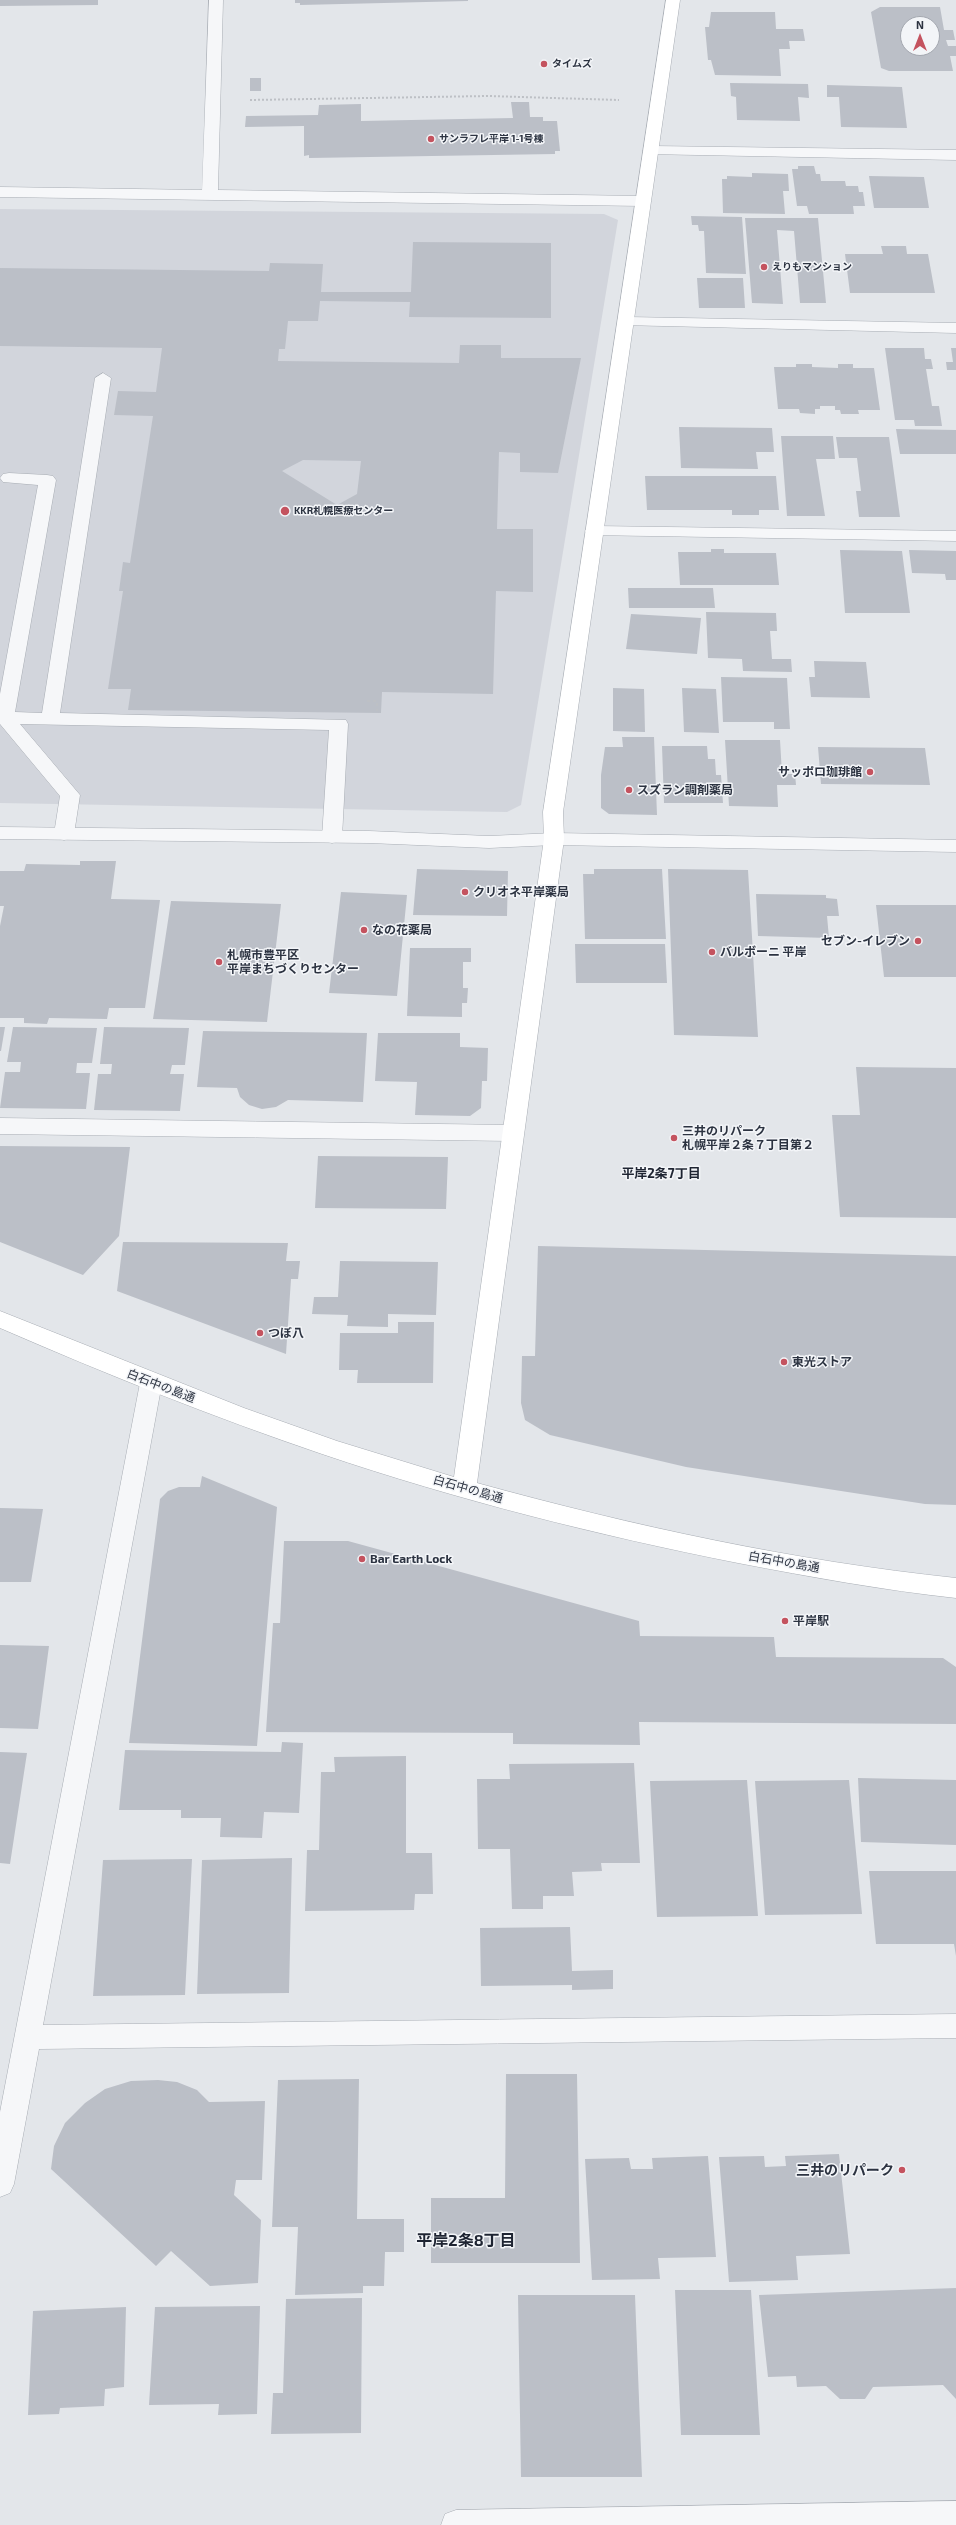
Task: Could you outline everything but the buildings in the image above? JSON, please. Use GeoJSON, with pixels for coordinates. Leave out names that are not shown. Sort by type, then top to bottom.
{"type":"FeatureCollection","features":[{"type":"Feature","properties":{"kind":"street"},"geometry":{"type":"LineString","coordinates":[[210,195],[216,0]]}},
{"type":"Feature","properties":{"kind":"street"},"geometry":{"type":"LineString","coordinates":[[464,1489],[512,1132],[554,839],[553,812],[673,0]]}},
{"type":"Feature","properties":{"kind":"street"},"geometry":{"type":"LineString","coordinates":[[651,151],[956,155]]}},
{"type":"Feature","properties":{"kind":"street"},"geometry":{"type":"LineString","coordinates":[[0,192],[644,202]]}},
{"type":"Feature","properties":{"kind":"street"},"geometry":{"type":"LineString","coordinates":[[626,322],[956,328]]}},
{"type":"Feature","properties":{"kind":"street"},"geometry":{"type":"LineString","coordinates":[[50,719],[103,378]]}},
{"type":"Feature","properties":{"kind":"street"},"geometry":{"type":"LineString","coordinates":[[5,718],[47,480],[9,478]]}},
{"type":"Feature","properties":{"kind":"street"},"geometry":{"type":"LineString","coordinates":[[594,531],[956,536]]}},
{"type":"Feature","properties":{"kind":"street"},"geometry":{"type":"LineString","coordinates":[[5,718],[339,724],[332,837]]}},
{"type":"Feature","properties":{"kind":"street"},"geometry":{"type":"LineString","coordinates":[[5,718],[70,795],[64,834]]}},
{"type":"Feature","properties":{"kind":"street"},"geometry":{"type":"LineString","coordinates":[[0,833],[332,837],[489,842],[554,839],[956,846]]}},
{"type":"Feature","properties":{"kind":"street"},"geometry":{"type":"LineString","coordinates":[[0,1126],[512,1132]]}},
{"type":"Feature","properties":{"kind":"street","name":"白石中の島通"},"geometry":{"type":"LineString","coordinates":[[0,1320],[150,1383],[271,1428],[464,1489],[685,1544],[898,1582],[956,1588]]}},
{"type":"Feature","properties":{"kind":"street"},"geometry":{"type":"LineString","coordinates":[[0,2184],[150,1383]]}},
{"type":"Feature","properties":{"kind":"street"},"geometry":{"type":"LineString","coordinates":[[28,2037],[956,2026]]}},
{"type":"Feature","properties":{"kind":"street"},"geometry":{"type":"LineString","coordinates":[[456,2525],[956,2516]]}},
{"type":"Feature","properties":{"kind":"path"},"geometry":{"type":"LineString","coordinates":[[244,101],[488,96],[623,100]]}},
{"type":"Feature","properties":{"kind":"shaded area","name":"KKR札幌医療センター"},"geometry":{"type":"Polygon","coordinates":[[[0,209],[604,214],[618,220],[521,805],[507,812],[0,803],[0,209]]]}},
{"type":"Feature","properties":{"kind":"place","name":"タイムズ"},"geometry":{"type":"Point","coordinates":[544,64]}},
{"type":"Feature","properties":{"kind":"place","name":"サンラフレ平岸 1-1号棟"},"geometry":{"type":"Point","coordinates":[431,139]}},
{"type":"Feature","properties":{"kind":"place","name":"えりもマンション"},"geometry":{"type":"Point","coordinates":[764,267]}},
{"type":"Feature","properties":{"kind":"place","name":"KKR札幌医療センター"},"geometry":{"type":"Point","coordinates":[285,511]}},
{"type":"Feature","properties":{"kind":"place","name":"サッポロ珈琲館"},"geometry":{"type":"Point","coordinates":[870,772]}},
{"type":"Feature","properties":{"kind":"place","name":"スズラン調剤薬局"},"geometry":{"type":"Point","coordinates":[629,790]}},
{"type":"Feature","properties":{"kind":"place","name":"クリオネ平岸薬局"},"geometry":{"type":"Point","coordinates":[465,892]}},
{"type":"Feature","properties":{"kind":"place","name":"なの花薬局"},"geometry":{"type":"Point","coordinates":[364,930]}},
{"type":"Feature","properties":{"kind":"place","name":"セブン-イレブン"},"geometry":{"type":"Point","coordinates":[918,941]}},
{"type":"Feature","properties":{"kind":"place","name":"バルボーニ 平岸"},"geometry":{"type":"Point","coordinates":[712,952]}},
{"type":"Feature","properties":{"kind":"place","name":"札幌市豊平区 平岸まちづくりセンター"},"geometry":{"type":"Point","coordinates":[219,962]}},
{"type":"Feature","properties":{"kind":"place","name":"三井のリパーク 札幌平岸２条７丁目第２"},"geometry":{"type":"Point","coordinates":[674,1138]}},
{"type":"Feature","properties":{"kind":"place","name":"つぼ八"},"geometry":{"type":"Point","coordinates":[260,1333]}},
{"type":"Feature","properties":{"kind":"place","name":"東光ストア"},"geometry":{"type":"Point","coordinates":[784,1362]}},
{"type":"Feature","properties":{"kind":"place","name":"Bar Earth Lock"},"geometry":{"type":"Point","coordinates":[362,1559]}},
{"type":"Feature","properties":{"kind":"place","name":"平岸駅"},"geometry":{"type":"Point","coordinates":[785,1621]}},
{"type":"Feature","properties":{"kind":"place","name":"三井のリパーク"},"geometry":{"type":"Point","coordinates":[902,2170]}},
{"type":"Feature","properties":{"kind":"district","name":"平岸2条7丁目"},"geometry":{"type":"Point","coordinates":[661,1174]}},
{"type":"Feature","properties":{"kind":"district","name":"平岸2条8丁目"},"geometry":{"type":"Point","coordinates":[466,2241]}}]}
